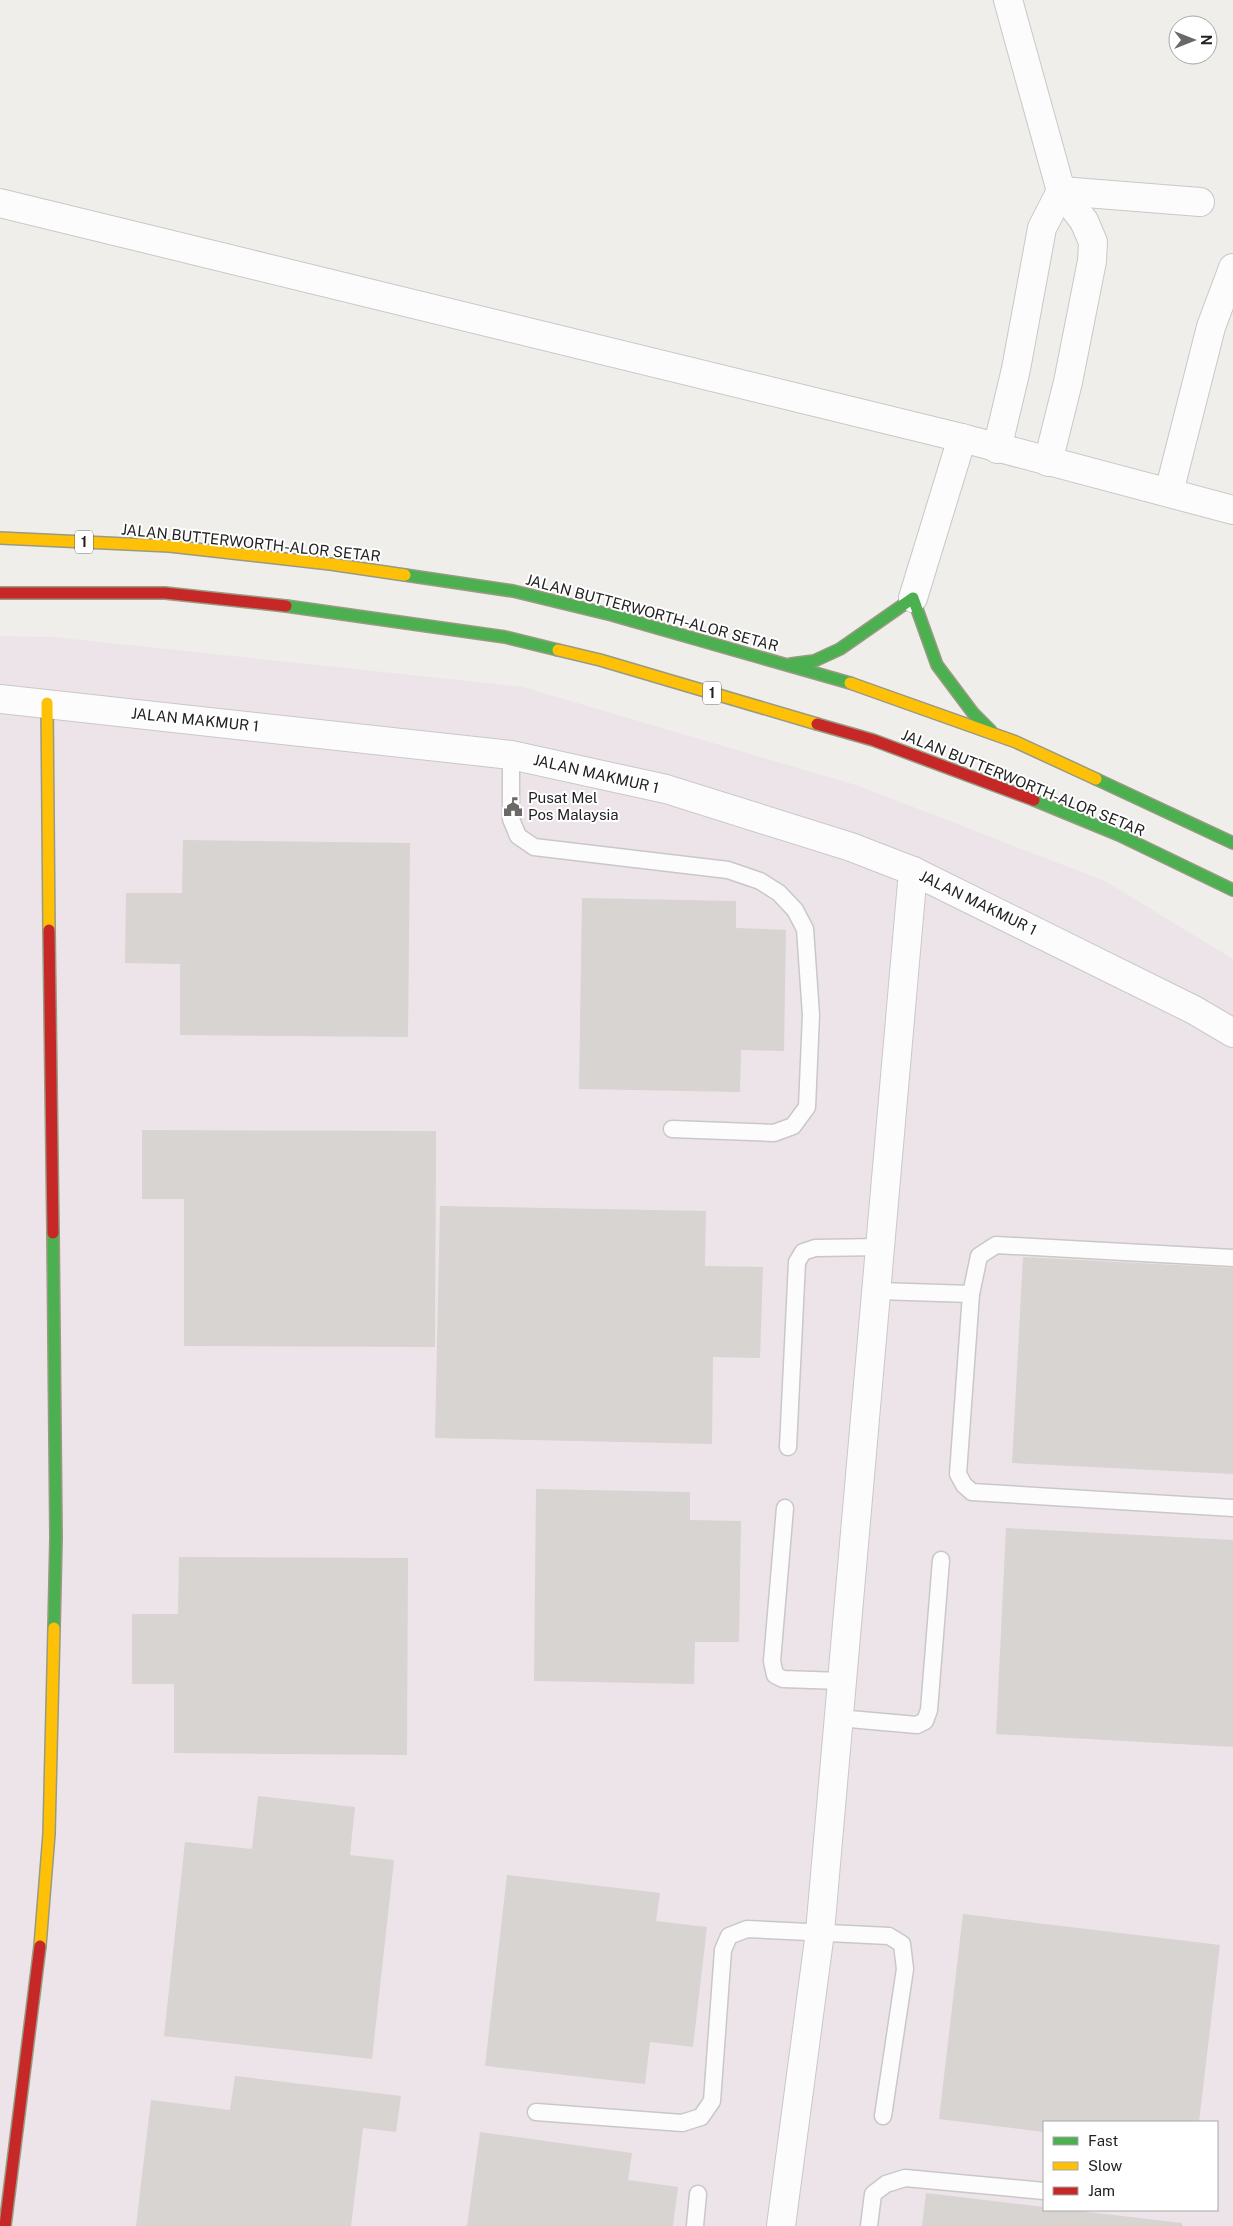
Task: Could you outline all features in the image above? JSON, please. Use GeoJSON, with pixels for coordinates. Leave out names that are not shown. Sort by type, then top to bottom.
{"type":"FeatureCollection","features":[{"type":"Feature","properties":{"kind":"main road","name":"JALAN BUTTERWORTH-ALOR SETAR"},"geometry":{"type":"LineString","coordinates":[[0,538],[169,546],[330,564],[513,591],[612,615],[724,648],[788,664],[887,695],[1016,742],[1233,843]]}},
{"type":"Feature","properties":{"kind":"main road","name":"JALAN BUTTERWORTH-ALOR SETAR"},"geometry":{"type":"LineString","coordinates":[[0,593],[165,593],[324,610],[505,637],[600,660],[891,746],[999,786],[1119,835],[1233,890]]}},
{"type":"Feature","properties":{"kind":"main road"},"geometry":{"type":"LineString","coordinates":[[788,664],[814,662],[840,649],[913,598],[937,665],[973,713],[994,734]]}},
{"type":"Feature","properties":{"kind":"main road"},"geometry":{"type":"LineString","coordinates":[[5,2226],[40,1951],[49,1834],[56,1538],[46,704]]}},
{"type":"Feature","properties":{"kind":"street"},"geometry":{"type":"LineString","coordinates":[[1008,0],[1061,191],[1084,221],[1094,242],[1092,261],[1068,382],[1048,462]]}},
{"type":"Feature","properties":{"kind":"street"},"geometry":{"type":"LineString","coordinates":[[1061,191],[1200,202]]}},
{"type":"Feature","properties":{"kind":"street"},"geometry":{"type":"LineString","coordinates":[[997,449],[1016,369],[1042,228],[1061,191]]}},
{"type":"Feature","properties":{"kind":"street"},"geometry":{"type":"LineString","coordinates":[[0,203],[962,438],[997,449],[1233,510]]}},
{"type":"Feature","properties":{"kind":"street"},"geometry":{"type":"LineString","coordinates":[[1169,492],[1211,327],[1233,268]]}},
{"type":"Feature","properties":{"kind":"street"},"geometry":{"type":"LineString","coordinates":[[913,598],[962,438]]}},
{"type":"Feature","properties":{"kind":"street","name":"JALAN MAKMUR 1"},"geometry":{"type":"LineString","coordinates":[[0,700],[511,755],[666,789],[851,847],[913,871],[1194,1010],[1233,1033]]}},
{"type":"Feature","properties":{"kind":"street"},"geometry":{"type":"LineString","coordinates":[[781,2226],[820,1932],[841,1682],[878,1291],[913,871]]}},
{"type":"Feature","properties":{"kind":"lane"},"geometry":{"type":"LineString","coordinates":[[511,755],[510,818],[518,836],[534,847],[728,870],[760,881],[779,893],[795,910],[805,929],[811,1015],[807,1107],[793,1126],[774,1133],[672,1129]]}},
{"type":"Feature","properties":{"kind":"lane"},"geometry":{"type":"LineString","coordinates":[[1233,1258],[996,1245],[979,1256],[971,1294],[958,1474],[972,1492],[1233,1508]]}},
{"type":"Feature","properties":{"kind":"lane"},"geometry":{"type":"LineString","coordinates":[[788,1447],[797,1262],[803,1252],[815,1248],[881,1247]]}},
{"type":"Feature","properties":{"kind":"lane"},"geometry":{"type":"LineString","coordinates":[[878,1291],[971,1294]]}},
{"type":"Feature","properties":{"kind":"lane"},"geometry":{"type":"LineString","coordinates":[[785,1508],[772,1661],[775,1674],[783,1679],[841,1682]]}},
{"type":"Feature","properties":{"kind":"lane"},"geometry":{"type":"LineString","coordinates":[[838,1718],[916,1725],[925,1720],[929,1710],[941,1560]]}},
{"type":"Feature","properties":{"kind":"lane"},"geometry":{"type":"LineString","coordinates":[[536,2112],[682,2123],[701,2117],[712,2101],[723,1950],[729,1936],[747,1929],[889,1936],[902,1944],[905,1968],[883,2116]]}},
{"type":"Feature","properties":{"kind":"lane"},"geometry":{"type":"LineString","coordinates":[[869,2226],[873,2194],[886,2184],[905,2178],[1043,2192]]}},
{"type":"Feature","properties":{"kind":"lane"},"geometry":{"type":"LineString","coordinates":[[695,2226],[698,2194]]}},
{"type":"Feature","properties":{"kind":"shaded area"},"geometry":{"type":"Polygon","coordinates":[[[0,636],[54,637],[523,687],[859,786],[1105,881],[1233,959],[1233,2226],[0,2226],[0,636]]]}},
{"type":"Feature","properties":{"kind":"building"},"geometry":{"type":"Polygon","coordinates":[[[183,840],[410,843],[408,1037],[180,1035],[180,964],[125,963],[126,893],[182,893],[183,840]]]}},
{"type":"Feature","properties":{"kind":"building"},"geometry":{"type":"Polygon","coordinates":[[[582,898],[736,901],[736,928],[786,930],[784,1051],[741,1050],[740,1092],[579,1089],[582,898]]]}},
{"type":"Feature","properties":{"kind":"building"},"geometry":{"type":"Polygon","coordinates":[[[142,1130],[436,1131],[435,1347],[184,1346],[184,1199],[142,1199],[142,1130]]]}},
{"type":"Feature","properties":{"kind":"building"},"geometry":{"type":"Polygon","coordinates":[[[440,1206],[706,1211],[705,1266],[763,1267],[760,1358],[713,1357],[712,1444],[435,1438],[440,1206]]]}},
{"type":"Feature","properties":{"kind":"building"},"geometry":{"type":"Polygon","coordinates":[[[1023,1257],[1233,1268],[1233,1474],[1012,1463],[1023,1257]]]}},
{"type":"Feature","properties":{"kind":"building"},"geometry":{"type":"Polygon","coordinates":[[[536,1489],[690,1492],[690,1520],[741,1521],[739,1642],[695,1642],[694,1684],[534,1681],[536,1489]]]}},
{"type":"Feature","properties":{"kind":"building"},"geometry":{"type":"Polygon","coordinates":[[[1006,1528],[1233,1540],[1233,1747],[996,1734],[1006,1528]]]}},
{"type":"Feature","properties":{"kind":"building"},"geometry":{"type":"Polygon","coordinates":[[[179,1557],[408,1558],[407,1755],[174,1753],[174,1684],[132,1684],[132,1614],[178,1614],[179,1557]]]}},
{"type":"Feature","properties":{"kind":"building"},"geometry":{"type":"Polygon","coordinates":[[[258,1796],[355,1807],[350,1855],[394,1860],[372,2059],[164,2036],[185,1842],[252,1849],[258,1796]]]}},
{"type":"Feature","properties":{"kind":"building"},"geometry":{"type":"Polygon","coordinates":[[[507,1875],[660,1893],[656,1921],[707,1927],[693,2047],[650,2042],[645,2084],[485,2066],[507,1875]]]}},
{"type":"Feature","properties":{"kind":"building"},"geometry":{"type":"Polygon","coordinates":[[[963,1914],[1220,1945],[1199,2121],[1043,2121],[1043,2132],[939,2119],[963,1914]]]}},
{"type":"Feature","properties":{"kind":"building"},"geometry":{"type":"Polygon","coordinates":[[[235,2076],[401,2096],[396,2132],[363,2128],[351,2226],[136,2226],[151,2100],[230,2110],[235,2076]]]}},
{"type":"Feature","properties":{"kind":"building"},"geometry":{"type":"Polygon","coordinates":[[[480,2132],[632,2153],[628,2180],[678,2187],[673,2226],[467,2226],[480,2132]]]}},
{"type":"Feature","properties":{"kind":"building"},"geometry":{"type":"Polygon","coordinates":[[[926,2193],[1043,2207],[1043,2211],[1080,2211],[1182,2223],[1182,2226],[922,2226],[926,2193]]]}},
{"type":"Feature","properties":{"kind":"traffic: fast"},"geometry":{"type":"LineString","coordinates":[[405,575],[513,591],[612,615],[850,683]]}},
{"type":"Feature","properties":{"kind":"traffic: fast"},"geometry":{"type":"LineString","coordinates":[[791,664],[814,661],[840,649],[913,598],[937,665],[973,713],[991,731]]}},
{"type":"Feature","properties":{"kind":"traffic: fast"},"geometry":{"type":"LineString","coordinates":[[286,606],[505,637],[558,650]]}},
{"type":"Feature","properties":{"kind":"traffic: fast"},"geometry":{"type":"LineString","coordinates":[[1096,779],[1233,843]]}},
{"type":"Feature","properties":{"kind":"traffic: fast"},"geometry":{"type":"LineString","coordinates":[[1034,800],[1119,835],[1233,890]]}},
{"type":"Feature","properties":{"kind":"traffic: fast"},"geometry":{"type":"LineString","coordinates":[[53,1233],[56,1538],[54,1628]]}},
{"type":"Feature","properties":{"kind":"traffic: slow"},"geometry":{"type":"LineString","coordinates":[[0,538],[169,546],[330,564],[405,575]]}},
{"type":"Feature","properties":{"kind":"traffic: slow"},"geometry":{"type":"LineString","coordinates":[[558,650],[600,660],[817,724]]}},
{"type":"Feature","properties":{"kind":"traffic: slow"},"geometry":{"type":"LineString","coordinates":[[850,683],[1016,742],[1096,779]]}},
{"type":"Feature","properties":{"kind":"traffic: slow"},"geometry":{"type":"LineString","coordinates":[[47,703],[49,930]]}},
{"type":"Feature","properties":{"kind":"traffic: slow"},"geometry":{"type":"LineString","coordinates":[[40,1946],[49,1834],[54,1628]]}},
{"type":"Feature","properties":{"kind":"traffic: jam"},"geometry":{"type":"LineString","coordinates":[[0,593],[165,593],[286,606]]}},
{"type":"Feature","properties":{"kind":"traffic: jam"},"geometry":{"type":"LineString","coordinates":[[817,724],[873,740],[1034,800]]}},
{"type":"Feature","properties":{"kind":"traffic: jam"},"geometry":{"type":"LineString","coordinates":[[49,930],[53,1233]]}},
{"type":"Feature","properties":{"kind":"traffic: jam"},"geometry":{"type":"LineString","coordinates":[[5,2226],[40,1946]]}},
{"type":"Feature","properties":{"kind":"place","name":"Pusat Mel Pos Malaysia"},"geometry":{"type":"Point","coordinates":[513,807]}}]}
